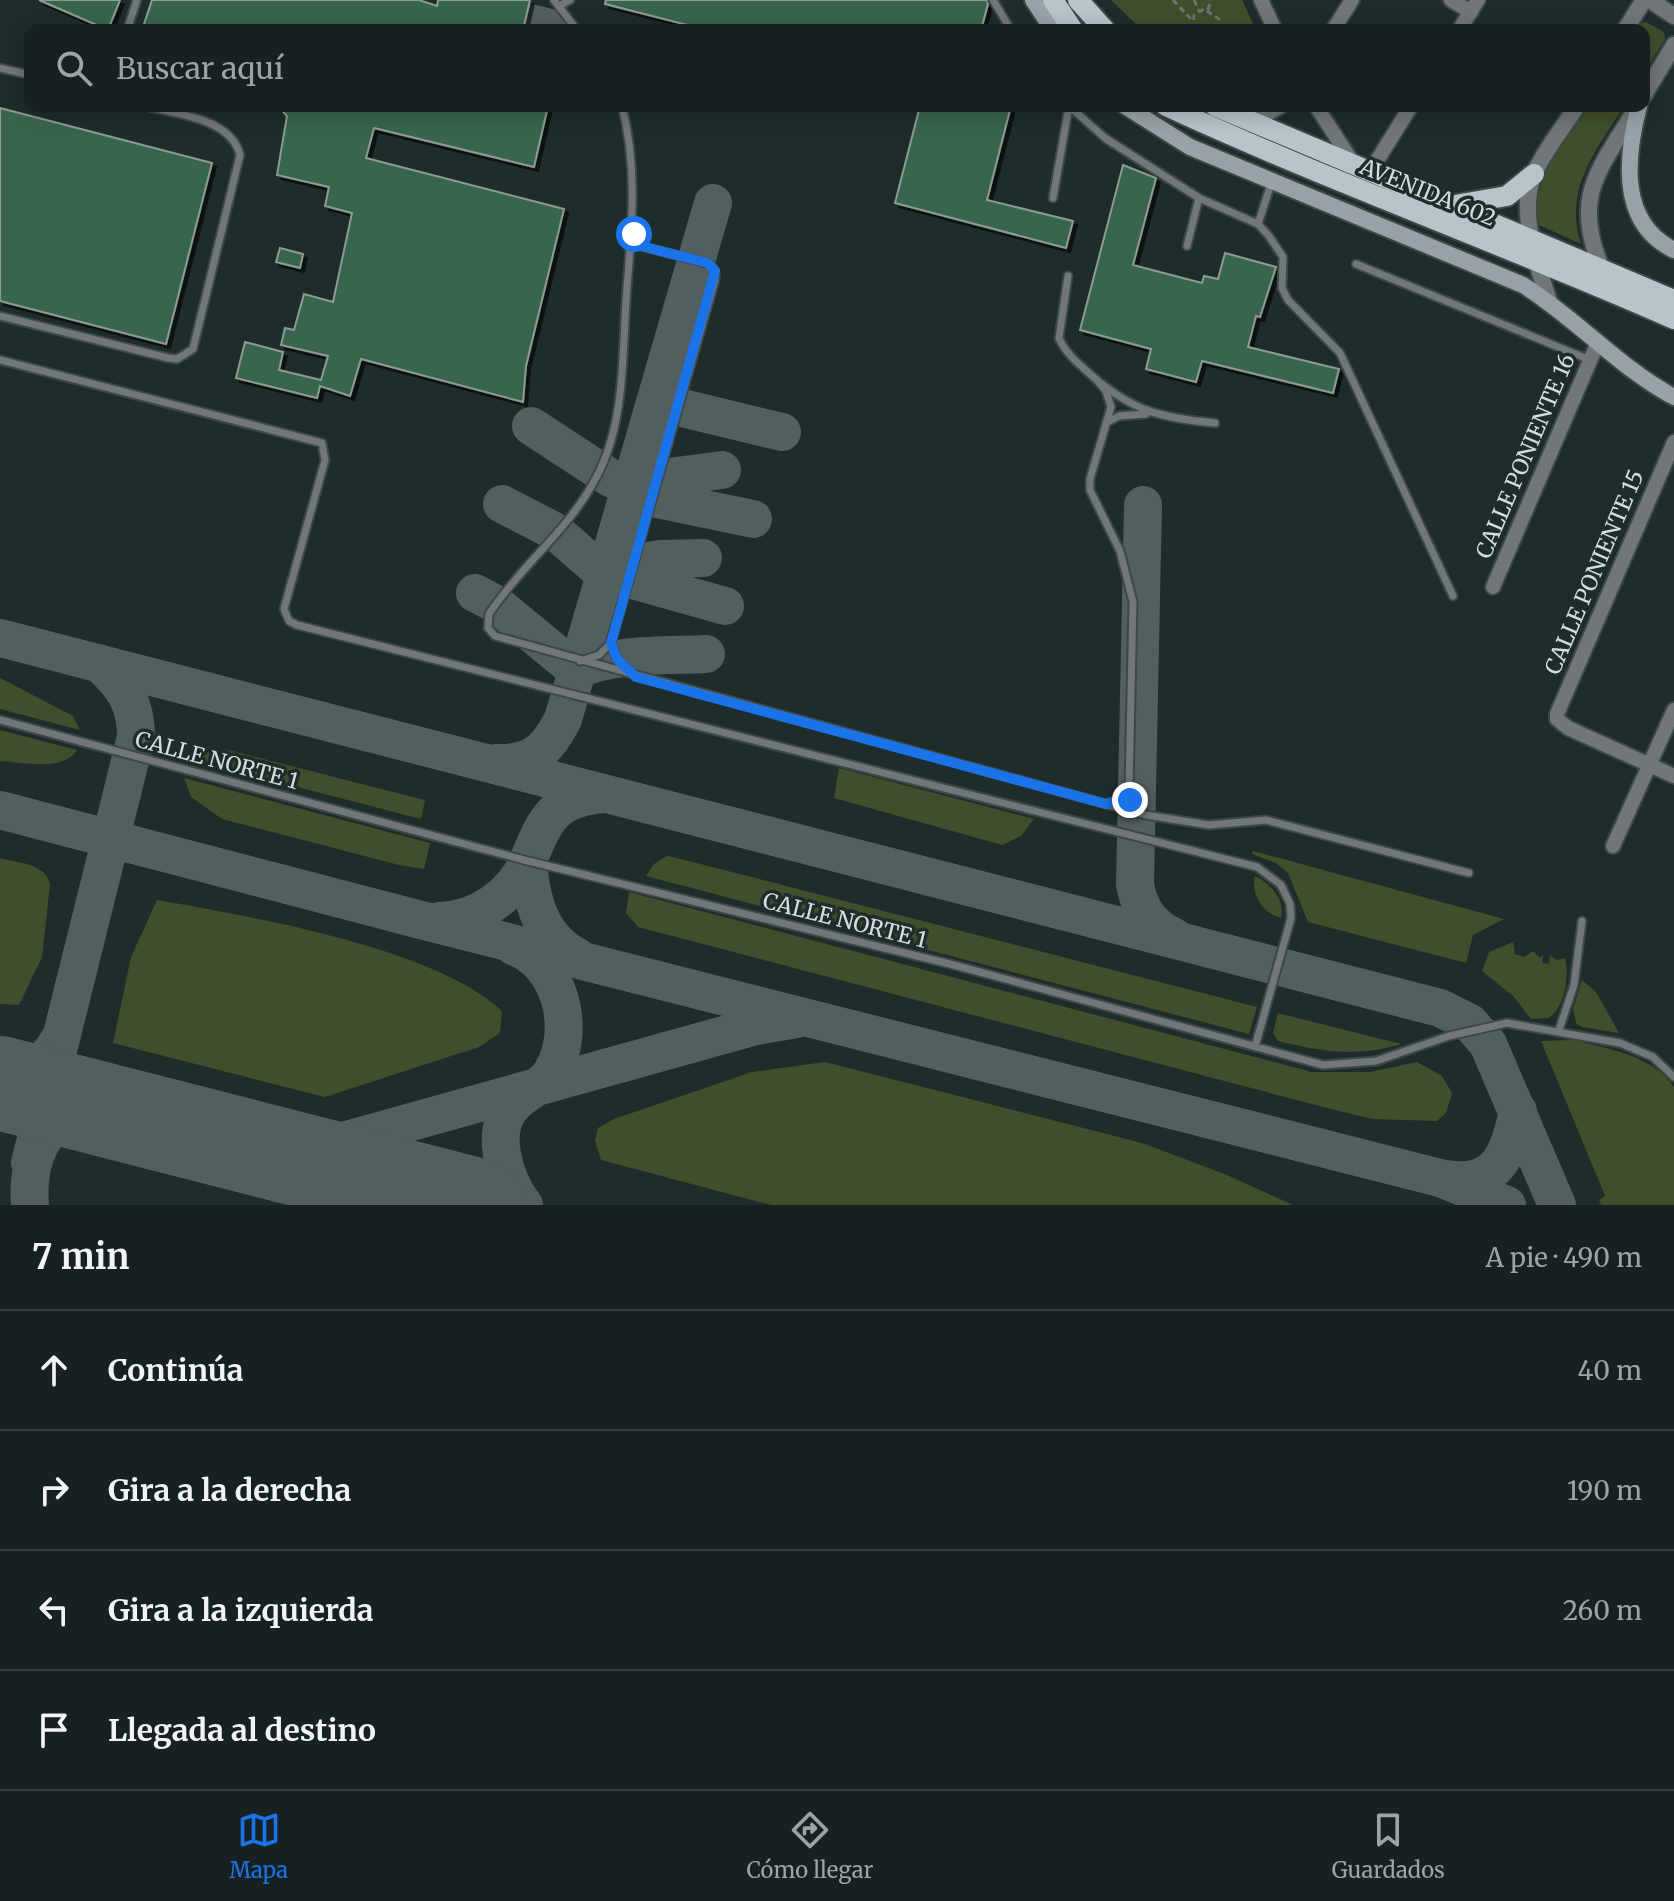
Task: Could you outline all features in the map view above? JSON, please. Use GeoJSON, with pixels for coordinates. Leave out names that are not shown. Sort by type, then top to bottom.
{"type":"FeatureCollection","features":[{"type":"Feature","properties":{"kind":"main road"},"geometry":{"type":"LineString","coordinates":[[1033,0],[1049,24]]}},
{"type":"Feature","properties":{"kind":"main road"},"geometry":{"type":"LineString","coordinates":[[1053,0],[1069,24]]}},
{"type":"Feature","properties":{"kind":"main road"},"geometry":{"type":"LineString","coordinates":[[1082,3],[1100,24]]}},
{"type":"Feature","properties":{"kind":"main road"},"geometry":{"type":"LineString","coordinates":[[1135,112],[1190,147],[1499,273],[1549,301],[1641,377],[1674,397]]}},
{"type":"Feature","properties":{"kind":"main road","name":"AVENIDA 602"},"geometry":{"type":"LineString","coordinates":[[1179,112],[1282,160],[1536,260],[1674,319]]}},
{"type":"Feature","properties":{"kind":"main road","name":"AVENIDA 602"},"geometry":{"type":"LineString","coordinates":[[1228,112],[1674,300]]}},
{"type":"Feature","properties":{"kind":"main road"},"geometry":{"type":"LineString","coordinates":[[1637,112],[1629,155],[1631,197],[1646,227],[1663,245],[1674,250]]}},
{"type":"Feature","properties":{"kind":"main road"},"geometry":{"type":"LineString","coordinates":[[1451,206],[1507,196],[1534,174]]}},
{"type":"Feature","properties":{"kind":"street"},"geometry":{"type":"LineString","coordinates":[[1261,0],[1272,24]]}},
{"type":"Feature","properties":{"kind":"street"},"geometry":{"type":"LineString","coordinates":[[1337,24],[1352,0]]}},
{"type":"Feature","properties":{"kind":"street"},"geometry":{"type":"LineString","coordinates":[[1451,0],[1474,6],[1463,24]]}},
{"type":"Feature","properties":{"kind":"street"},"geometry":{"type":"LineString","coordinates":[[1629,24],[1647,0],[1674,16]]}},
{"type":"Feature","properties":{"kind":"street"},"geometry":{"type":"LineString","coordinates":[[1650,85],[1674,45]]}},
{"type":"Feature","properties":{"kind":"street"},"geometry":{"type":"LineString","coordinates":[[1252,123],[1271,112]]}},
{"type":"Feature","properties":{"kind":"street","name":"AVENIDA 602"},"geometry":{"type":"LineString","coordinates":[[1320,112],[1362,169]]}},
{"type":"Feature","properties":{"kind":"street"},"geometry":{"type":"LineString","coordinates":[[1362,169],[1406,112]]}},
{"type":"Feature","properties":{"kind":"street"},"geometry":{"type":"LineString","coordinates":[[1549,301],[1536,260],[1530,205],[1534,174],[1573,112]]}},
{"type":"Feature","properties":{"kind":"street"},"geometry":{"type":"LineString","coordinates":[[1601,267],[1589,229],[1588,199],[1595,179],[1634,112]]}},
{"type":"Feature","properties":{"kind":"street","name":"CALLE PONIENTE 16"},"geometry":{"type":"LineString","coordinates":[[1493,587],[1598,342]]}},
{"type":"Feature","properties":{"kind":"street","name":"CALLE PONIENTE 15"},"geometry":{"type":"LineString","coordinates":[[1649,766],[1557,719],[1559,707],[1674,442]]}},
{"type":"Feature","properties":{"kind":"street"},"geometry":{"type":"LineString","coordinates":[[1613,846],[1674,710]]}},
{"type":"Feature","properties":{"kind":"street"},"geometry":{"type":"LineString","coordinates":[[1649,766],[1674,776]]}},
{"type":"Feature","properties":{"kind":"lane"},"geometry":{"type":"LineString","coordinates":[[129,24],[137,0]]}},
{"type":"Feature","properties":{"kind":"lane"},"geometry":{"type":"LineString","coordinates":[[570,0],[557,3],[573,24]]}},
{"type":"Feature","properties":{"kind":"lane"},"geometry":{"type":"LineString","coordinates":[[993,0],[1007,24]]}},
{"type":"Feature","properties":{"kind":"lane"},"geometry":{"type":"LineString","coordinates":[[0,68],[24,74]]}},
{"type":"Feature","properties":{"kind":"lane"},"geometry":{"type":"LineString","coordinates":[[0,316],[168,358],[177,359],[193,349],[240,155],[237,142],[215,125],[168,112]]}},
{"type":"Feature","properties":{"kind":"lane"},"geometry":{"type":"LineString","coordinates":[[623,112],[632,155],[632,230],[619,411],[605,458],[585,496],[487,618],[488,628],[498,639],[1146,815],[1209,825],[1266,820],[1469,873]]}},
{"type":"Feature","properties":{"kind":"lane"},"geometry":{"type":"LineString","coordinates":[[1053,198],[1068,112]]}},
{"type":"Feature","properties":{"kind":"lane"},"geometry":{"type":"LineString","coordinates":[[1076,112],[1105,138],[1199,198],[1258,224],[1283,257],[1282,288],[1288,300],[1340,353],[1453,596]]}},
{"type":"Feature","properties":{"kind":"lane"},"geometry":{"type":"LineString","coordinates":[[1258,224],[1272,181]]}},
{"type":"Feature","properties":{"kind":"lane"},"geometry":{"type":"LineString","coordinates":[[1187,246],[1199,198]]}},
{"type":"Feature","properties":{"kind":"lane"},"geometry":{"type":"LineString","coordinates":[[579,661],[599,655],[611,643],[715,280],[715,271],[710,264],[641,246],[632,230]]}},
{"type":"Feature","properties":{"kind":"lane"},"geometry":{"type":"LineString","coordinates":[[630,258],[641,246]]}},
{"type":"Feature","properties":{"kind":"lane"},"geometry":{"type":"LineString","coordinates":[[1356,264],[1590,360]]}},
{"type":"Feature","properties":{"kind":"lane"},"geometry":{"type":"LineString","coordinates":[[1068,276],[1059,338],[1074,360],[1096,379],[1129,405],[1153,414]]}},
{"type":"Feature","properties":{"kind":"lane"},"geometry":{"type":"LineString","coordinates":[[0,360],[322,443],[325,460],[284,609],[289,621],[297,625],[570,697],[1136,834],[1266,871],[1286,895],[1291,918],[1255,1047]]}},
{"type":"Feature","properties":{"kind":"lane"},"geometry":{"type":"LineString","coordinates":[[1096,379],[1109,397],[1106,423],[1090,485],[1125,564],[1133,602],[1129,789],[1132,805],[1146,815]]}},
{"type":"Feature","properties":{"kind":"lane"},"geometry":{"type":"LineString","coordinates":[[1106,423],[1127,414],[1153,414],[1215,423]]}},
{"type":"Feature","properties":{"kind":"lane"},"geometry":{"type":"LineString","coordinates":[[611,643],[617,659],[636,677]]}},
{"type":"Feature","properties":{"kind":"lane","name":"CALLE NORTE 1"},"geometry":{"type":"LineString","coordinates":[[0,720],[528,861],[950,964],[1323,1065],[1355,1064],[1507,1023],[1620,1043],[1653,1057],[1674,1077]]}},
{"type":"Feature","properties":{"kind":"lane"},"geometry":{"type":"LineString","coordinates":[[1106,804],[1117,801],[1129,789]]}},
{"type":"Feature","properties":{"kind":"lane"},"geometry":{"type":"LineString","coordinates":[[1559,1030],[1574,985],[1582,921]]}},
{"type":"Feature","properties":{"kind":"path"},"geometry":{"type":"LineString","coordinates":[[1173,0],[1192,24]]}},
{"type":"Feature","properties":{"kind":"path"},"geometry":{"type":"LineString","coordinates":[[1194,0],[1199,11]]}},
{"type":"Feature","properties":{"kind":"path"},"geometry":{"type":"LineString","coordinates":[[1208,10],[1211,0]]}},
{"type":"Feature","properties":{"kind":"path"},"geometry":{"type":"LineString","coordinates":[[1192,20],[1199,11],[1208,10],[1219,19],[1219,24]]}},
{"type":"Feature","properties":{"kind":"green space"},"geometry":{"type":"Polygon","coordinates":[[[1111,0],[1242,0],[1253,24],[1136,24],[1111,0]]]}},
{"type":"Feature","properties":{"kind":"green space"},"geometry":{"type":"Polygon","coordinates":[[[1650,24],[1664,32],[1665,39],[1650,63],[1650,24]]]}},
{"type":"Feature","properties":{"kind":"green space"},"geometry":{"type":"Polygon","coordinates":[[[1583,112],[1620,112],[1593,155],[1579,188],[1576,206],[1581,244],[1537,224],[1539,191],[1559,148],[1583,112]]]}},
{"type":"Feature","properties":{"kind":"green space"},"geometry":{"type":"Polygon","coordinates":[[[0,678],[73,716],[80,730],[0,709],[0,678]]]}},
{"type":"Feature","properties":{"kind":"green space"},"geometry":{"type":"Polygon","coordinates":[[[0,730],[77,750],[71,757],[53,763],[0,761],[0,730]]]}},
{"type":"Feature","properties":{"kind":"green space"},"geometry":{"type":"Polygon","coordinates":[[[228,750],[425,800],[421,819],[193,760],[205,752],[228,750]]]}},
{"type":"Feature","properties":{"kind":"green space"},"geometry":{"type":"Polygon","coordinates":[[[839,768],[1034,819],[1021,836],[1002,845],[834,798],[839,768]]]}},
{"type":"Feature","properties":{"kind":"green space"},"geometry":{"type":"Polygon","coordinates":[[[184,778],[430,843],[424,869],[222,819],[191,797],[184,778]]]}},
{"type":"Feature","properties":{"kind":"green space"},"geometry":{"type":"Polygon","coordinates":[[[1253,851],[1504,919],[1473,935],[1466,963],[1308,922],[1288,873],[1276,863],[1252,854],[1253,851]]]}},
{"type":"Feature","properties":{"kind":"green space"},"geometry":{"type":"Polygon","coordinates":[[[667,856],[1257,1007],[1249,1034],[646,876],[654,864],[667,856]]]}},
{"type":"Feature","properties":{"kind":"green space"},"geometry":{"type":"Polygon","coordinates":[[[0,858],[37,868],[50,884],[42,957],[19,1005],[0,1004],[0,858]]]}},
{"type":"Feature","properties":{"kind":"green space"},"geometry":{"type":"Polygon","coordinates":[[[1255,876],[1276,893],[1281,905],[1281,918],[1259,902],[1254,890],[1255,876]]]}},
{"type":"Feature","properties":{"kind":"green space"},"geometry":{"type":"Polygon","coordinates":[[[629,892],[1312,1072],[1370,1072],[1417,1062],[1442,1076],[1452,1093],[1446,1113],[1437,1121],[1372,1119],[1331,1109],[638,927],[626,913],[629,892]]]}},
{"type":"Feature","properties":{"kind":"green space"},"geometry":{"type":"Polygon","coordinates":[[[157,900],[339,938],[433,969],[472,989],[502,1011],[500,1033],[479,1047],[325,1097],[113,1043],[131,957],[157,900]]]}},
{"type":"Feature","properties":{"kind":"green space"},"geometry":{"type":"Polygon","coordinates":[[[1513,942],[1515,954],[1524,957],[1533,951],[1540,958],[1543,954],[1542,963],[1549,964],[1550,955],[1557,960],[1565,958],[1567,973],[1563,998],[1549,1018],[1531,1019],[1513,996],[1482,971],[1489,952],[1513,942]]]}},
{"type":"Feature","properties":{"kind":"green space"},"geometry":{"type":"Polygon","coordinates":[[[1582,980],[1596,992],[1619,1033],[1582,1027],[1576,1023],[1573,1009],[1582,980]]]}},
{"type":"Feature","properties":{"kind":"green space"},"geometry":{"type":"Polygon","coordinates":[[[1278,1013],[1401,1044],[1370,1051],[1340,1052],[1278,1041],[1273,1033],[1278,1013]]]}},
{"type":"Feature","properties":{"kind":"green space"},"geometry":{"type":"Polygon","coordinates":[[[1574,1040],[1642,1060],[1665,1076],[1674,1087],[1674,1205],[1601,1205],[1599,1200],[1605,1196],[1541,1041],[1574,1040]]]}},
{"type":"Feature","properties":{"kind":"green space"},"geometry":{"type":"Polygon","coordinates":[[[825,1062],[1142,1143],[1227,1175],[1293,1205],[771,1205],[601,1160],[595,1141],[598,1128],[614,1119],[752,1072],[825,1062]]]}},
{"type":"Feature","properties":{"kind":"building"},"geometry":{"type":"Polygon","coordinates":[[[39,0],[120,0],[110,24],[94,24],[39,0]]]}},
{"type":"Feature","properties":{"kind":"building"},"geometry":{"type":"Polygon","coordinates":[[[152,0],[419,0],[437,6],[438,0],[530,0],[524,24],[144,24],[152,0]]]}},
{"type":"Feature","properties":{"kind":"building"},"geometry":{"type":"Polygon","coordinates":[[[606,0],[987,0],[988,4],[983,24],[683,24],[605,4],[606,0]]]}},
{"type":"Feature","properties":{"kind":"building"},"geometry":{"type":"Polygon","coordinates":[[[0,108],[212,163],[166,344],[0,301],[0,108]]]}},
{"type":"Feature","properties":{"kind":"building"},"geometry":{"type":"Polygon","coordinates":[[[283,112],[547,112],[534,167],[374,128],[366,158],[564,209],[526,366],[523,402],[361,359],[350,396],[320,386],[317,398],[236,378],[245,342],[283,352],[279,370],[321,380],[328,356],[281,345],[285,328],[294,330],[304,294],[333,302],[352,213],[325,206],[329,187],[277,175],[287,116],[283,112]]]}},
{"type":"Feature","properties":{"kind":"building"},"geometry":{"type":"Polygon","coordinates":[[[918,112],[1009,112],[987,200],[1073,221],[1066,248],[895,203],[918,112]]]}},
{"type":"Feature","properties":{"kind":"building"},"geometry":{"type":"Polygon","coordinates":[[[1123,165],[1156,178],[1133,265],[1202,283],[1204,276],[1218,279],[1225,253],[1276,267],[1260,317],[1256,316],[1248,347],[1339,369],[1333,393],[1202,361],[1196,382],[1146,369],[1151,349],[1080,330],[1123,165]]]}},
{"type":"Feature","properties":{"kind":"building"},"geometry":{"type":"Polygon","coordinates":[[[280,248],[303,254],[300,268],[276,262],[280,248]]]}},
{"type":"Feature","properties":{"kind":"taxiway"},"geometry":{"type":"LineString","coordinates":[[496,763],[519,761],[537,753],[551,740],[563,719],[713,203]]}},
{"type":"Feature","properties":{"kind":"taxiway"},"geometry":{"type":"LineString","coordinates":[[678,407],[782,432]]}},
{"type":"Feature","properties":{"kind":"taxiway"},"geometry":{"type":"LineString","coordinates":[[531,426],[609,477],[630,487]]}},
{"type":"Feature","properties":{"kind":"taxiway"},"geometry":{"type":"LineString","coordinates":[[629,489],[669,477],[722,470]]}},
{"type":"Feature","properties":{"kind":"taxiway"},"geometry":{"type":"LineString","coordinates":[[652,498],[753,519]]}},
{"type":"Feature","properties":{"kind":"taxiway"},"geometry":{"type":"LineString","coordinates":[[502,504],[556,532],[604,574]]}},
{"type":"Feature","properties":{"kind":"taxiway"},"geometry":{"type":"LineString","coordinates":[[1143,505],[1135,885],[1148,917],[1174,937]]}},
{"type":"Feature","properties":{"kind":"taxiway"},"geometry":{"type":"LineString","coordinates":[[609,568],[660,559],[703,558]]}},
{"type":"Feature","properties":{"kind":"taxiway"},"geometry":{"type":"LineString","coordinates":[[629,579],[725,606]]}},
{"type":"Feature","properties":{"kind":"taxiway"},"geometry":{"type":"LineString","coordinates":[[475,593],[496,604],[576,670]]}},
{"type":"Feature","properties":{"kind":"taxiway"},"geometry":{"type":"LineString","coordinates":[[0,638],[1440,1008],[1470,1023],[1488,1044],[1557,1205]]}},
{"type":"Feature","properties":{"kind":"taxiway"},"geometry":{"type":"LineString","coordinates":[[576,670],[623,658],[706,654]]}},
{"type":"Feature","properties":{"kind":"taxiway"},"geometry":{"type":"LineString","coordinates":[[30,1163],[136,737],[134,714],[127,696],[99,663]]}},
{"type":"Feature","properties":{"kind":"taxiway"},"geometry":{"type":"LineString","coordinates":[[439,921],[467,916],[492,904],[521,874],[547,821],[555,812],[575,800],[606,794]]}},
{"type":"Feature","properties":{"kind":"taxiway"},"geometry":{"type":"LineString","coordinates":[[0,810],[1440,1178],[1507,1205]]}},
{"type":"Feature","properties":{"kind":"taxiway"},"geometry":{"type":"LineString","coordinates":[[528,861],[540,917],[555,940],[579,958]]}},
{"type":"Feature","properties":{"kind":"taxiway"},"geometry":{"type":"LineString","coordinates":[[513,946],[543,967],[553,982],[563,1018],[563,1037],[552,1072],[515,1103],[502,1126],[505,1168],[524,1205]]}},
{"type":"Feature","properties":{"kind":"taxiway"},"geometry":{"type":"LineString","coordinates":[[262,1150],[314,1149],[756,1026],[797,1019]]}},
{"type":"Feature","properties":{"kind":"taxiway"},"geometry":{"type":"LineString","coordinates":[[0,1080],[19,1076],[36,1067],[60,1038]]}},
{"type":"Feature","properties":{"kind":"taxiway"},"geometry":{"type":"LineString","coordinates":[[1446,1179],[1478,1178],[1498,1164],[1510,1141],[1518,1111]]}},
{"type":"Feature","properties":{"kind":"taxiway"},"geometry":{"type":"LineString","coordinates":[[30,1205],[34,1159],[47,1134],[58,1124],[71,1116],[88,1112],[139,1119]]}},
{"type":"Feature","properties":{"kind":"runway"},"geometry":{"type":"LineString","coordinates":[[0,1083],[477,1205]]}},
{"type":"Feature","properties":{"kind":"route"},"geometry":{"type":"LineString","coordinates":[[634,234],[641,246],[708,263],[715,271],[715,280],[611,643],[619,662],[636,677],[1106,804],[1117,801],[1129,789],[1130,800]]}}]}
